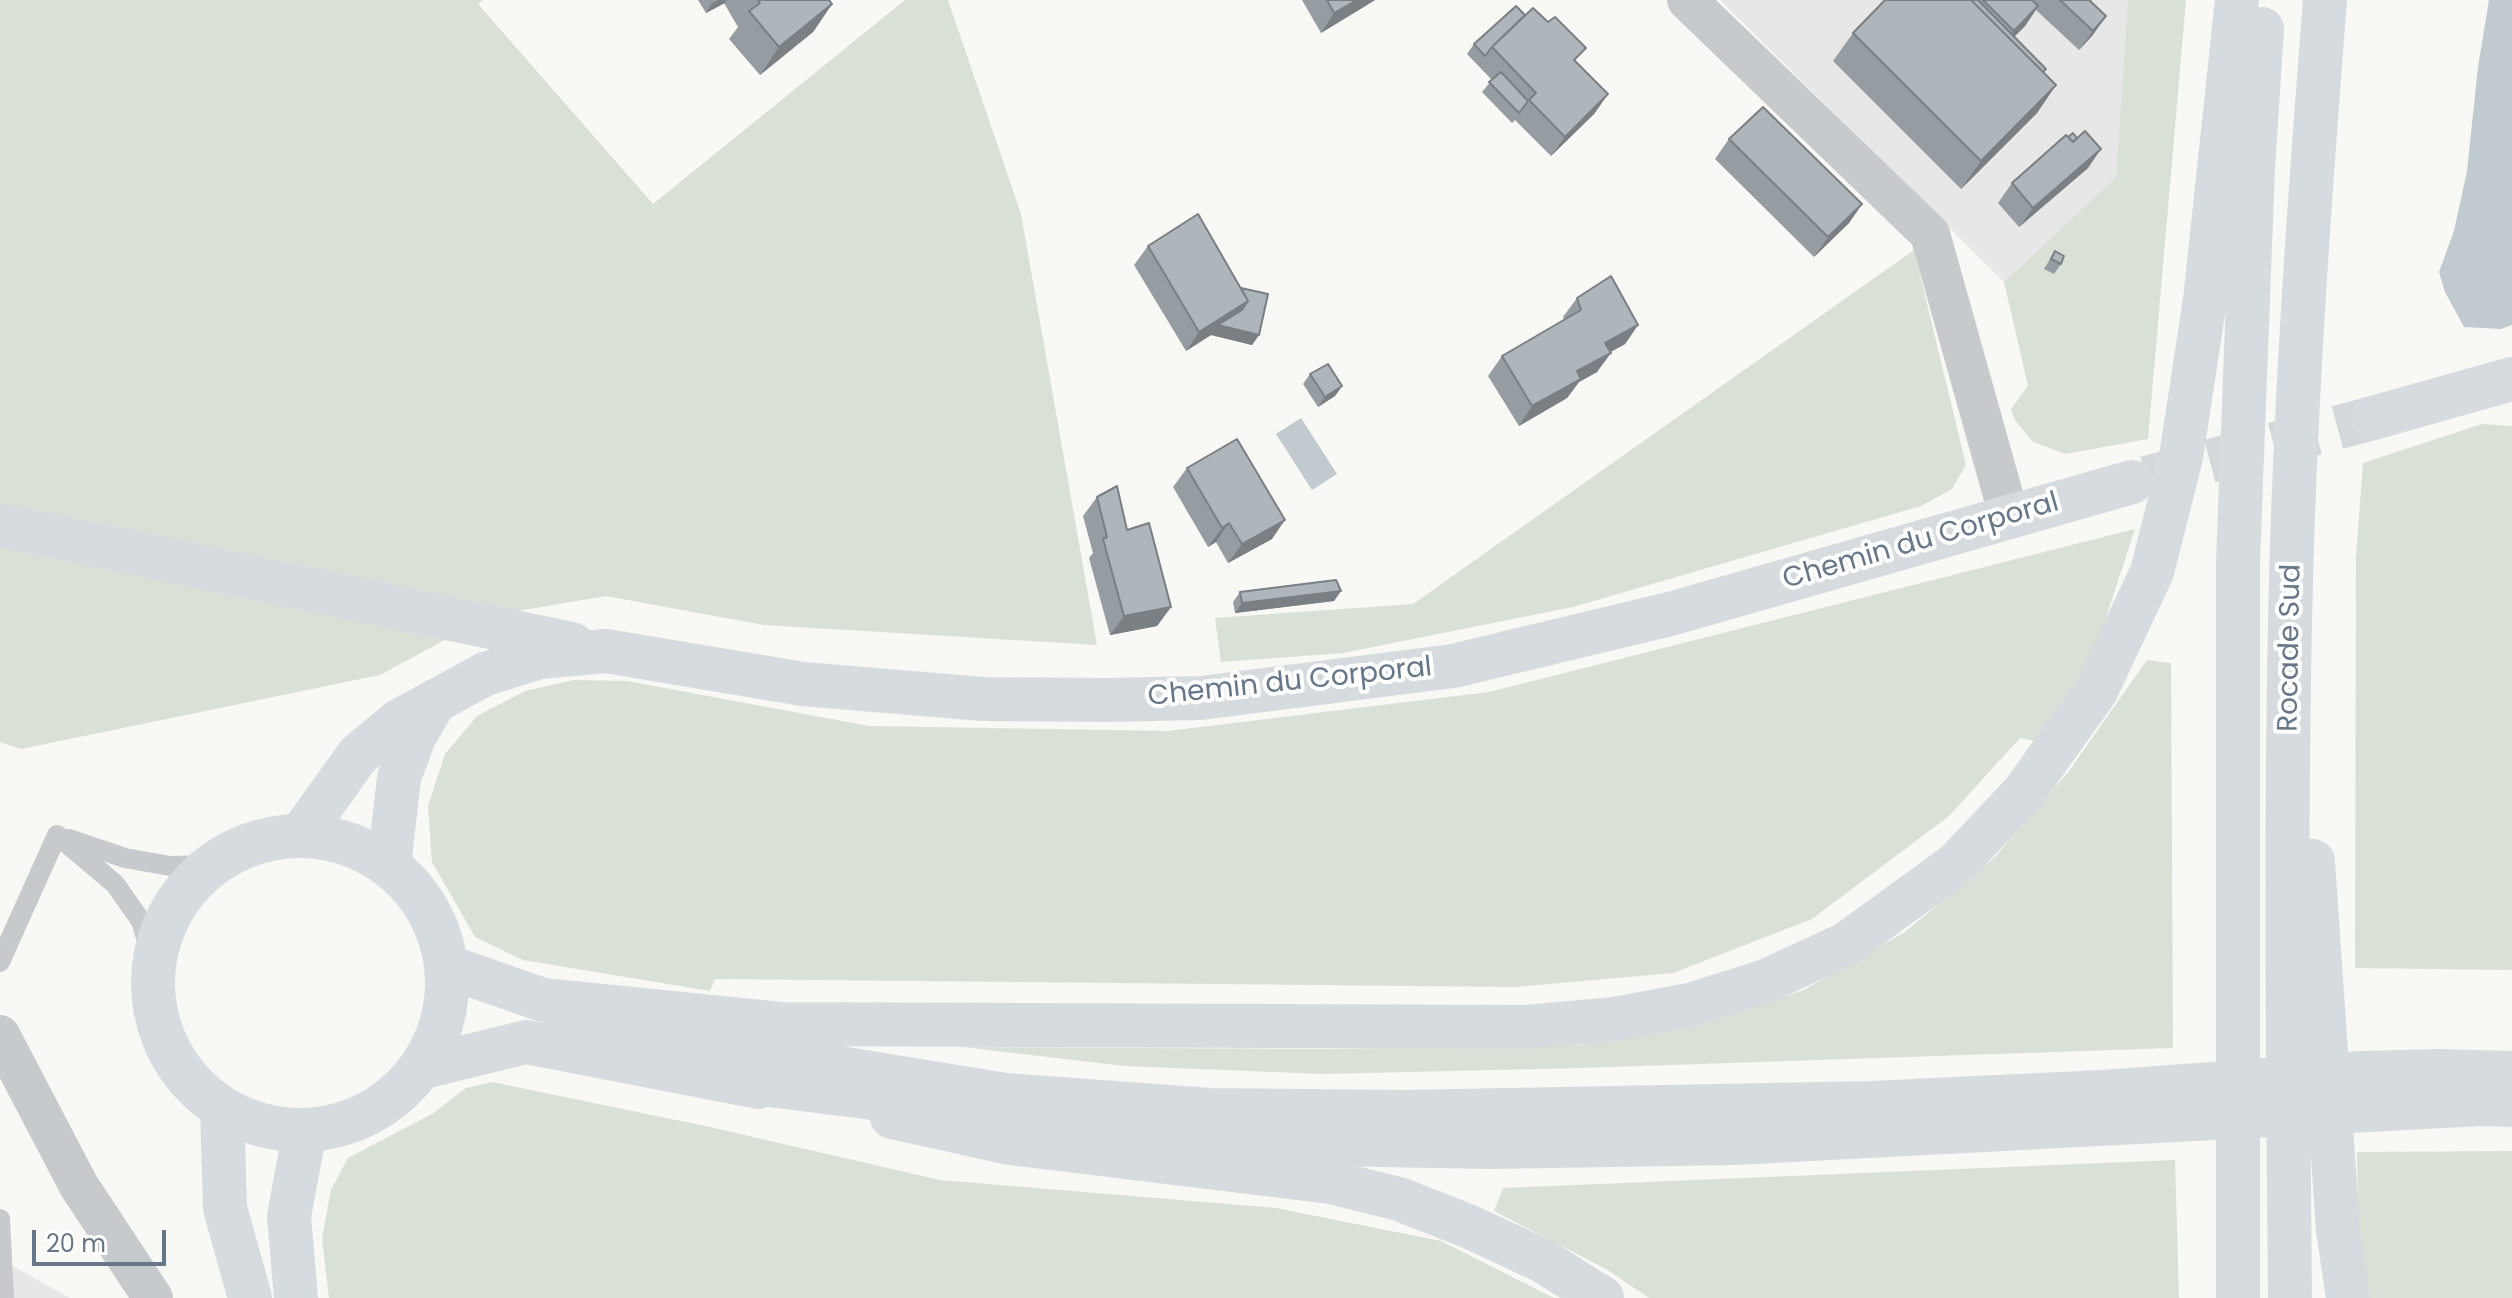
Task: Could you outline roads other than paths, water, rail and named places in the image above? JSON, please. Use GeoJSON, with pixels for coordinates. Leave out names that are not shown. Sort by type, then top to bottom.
{"type":"FeatureCollection","features":[{"type":"Feature","properties":{"kind":"main road"},"geometry":{"type":"LineString","coordinates":[[543,1000],[780,1024],[1526,1027],[1615,1019],[1690,1005],[1766,981],[1846,944],[1956,864],[2024,792],[2096,691],[2152,572],[2181,457],[2205,300],[2237,0]]}},
{"type":"Feature","properties":{"kind":"main road","name":"Rocade Sud"},"geometry":{"type":"LineString","coordinates":[[2238,1298],[2238,561],[2253,168],[2264,0]]}},
{"type":"Feature","properties":{"kind":"main road","name":"Rocade Sud"},"geometry":{"type":"LineString","coordinates":[[2290,1298],[2289,1230],[2304,954],[2291,579],[2307,241],[2325,0]]}},
{"type":"Feature","properties":{"kind":"main road"},"geometry":{"type":"LineString","coordinates":[[2373,418],[2512,379]]}},
{"type":"Feature","properties":{"kind":"main road","name":"Chemin du Corporal"},"geometry":{"type":"LineString","coordinates":[[300,836],[358,755],[399,721],[485,674],[540,657],[606,651],[803,684],[983,699],[1201,698],[1288,689],[1453,666],[1670,614],[2132,482]]}},
{"type":"Feature","properties":{"kind":"main road"},"geometry":{"type":"LineString","coordinates":[[0,525],[606,651]]}},
{"type":"Feature","properties":{"kind":"main road"},"geometry":{"type":"LineString","coordinates":[[389,866],[399,778],[414,737],[436,700]]}},
{"type":"Feature","properties":{"kind":"main road"},"geometry":{"type":"LineString","coordinates":[[300,836],[324,838],[368,853],[389,866],[410,886],[428,910],[440,937],[447,993],[443,1020],[434,1045],[403,1089],[382,1106],[358,1119],[332,1127],[305,1130],[276,1128],[248,1120],[222,1108],[200,1091],[182,1070],[168,1046],[158,1021],[153,993],[158,942],[173,909],[194,881],[232,852],[254,843],[300,836]]}},
{"type":"Feature","properties":{"kind":"main road"},"geometry":{"type":"LineString","coordinates":[[2304,954],[2348,1298]]}},
{"type":"Feature","properties":{"kind":"main road"},"geometry":{"type":"LineString","coordinates":[[446,966],[543,1000],[757,1055],[1005,1095],[1210,1110],[1405,1112],[1871,1103],[2103,1092],[2361,1073],[2512,1073]]}},
{"type":"Feature","properties":{"kind":"main road"},"geometry":{"type":"LineString","coordinates":[[420,1068],[526,1042],[722,1079],[1010,1143],[1330,1182],[1399,1199],[1470,1227],[1543,1261],[1602,1298]]}},
{"type":"Feature","properties":{"kind":"main road"},"geometry":{"type":"LineString","coordinates":[[722,1079],[1221,1142],[1490,1147],[1734,1143],[2483,1104],[2512,1105]]}},
{"type":"Feature","properties":{"kind":"main road"},"geometry":{"type":"LineString","coordinates":[[222,1108],[225,1208],[250,1298]]}},
{"type":"Feature","properties":{"kind":"main road"},"geometry":{"type":"LineString","coordinates":[[296,1298],[289,1216],[305,1130]]}},
{"type":"Feature","properties":{"kind":"street"},"geometry":{"type":"LineString","coordinates":[[1687,0],[1930,234],[2009,516]]}},
{"type":"Feature","properties":{"kind":"street"},"geometry":{"type":"LineString","coordinates":[[0,1035],[79,1186],[153,1298]]}},
{"type":"Feature","properties":{"kind":"lane"},"geometry":{"type":"LineString","coordinates":[[57,835],[125,858],[170,866],[212,865]]}},
{"type":"Feature","properties":{"kind":"lane"},"geometry":{"type":"LineString","coordinates":[[0,962],[57,835]]}},
{"type":"Feature","properties":{"kind":"lane"},"geometry":{"type":"LineString","coordinates":[[57,835],[115,884],[141,921],[154,965]]}},
{"type":"Feature","properties":{"kind":"lane"},"geometry":{"type":"LineString","coordinates":[[0,1219],[4,1298]]}},
{"type":"Feature","properties":{"kind":"tunnel"},"geometry":{"type":"LineString","coordinates":[[2146,478],[2373,418]]}}]}
